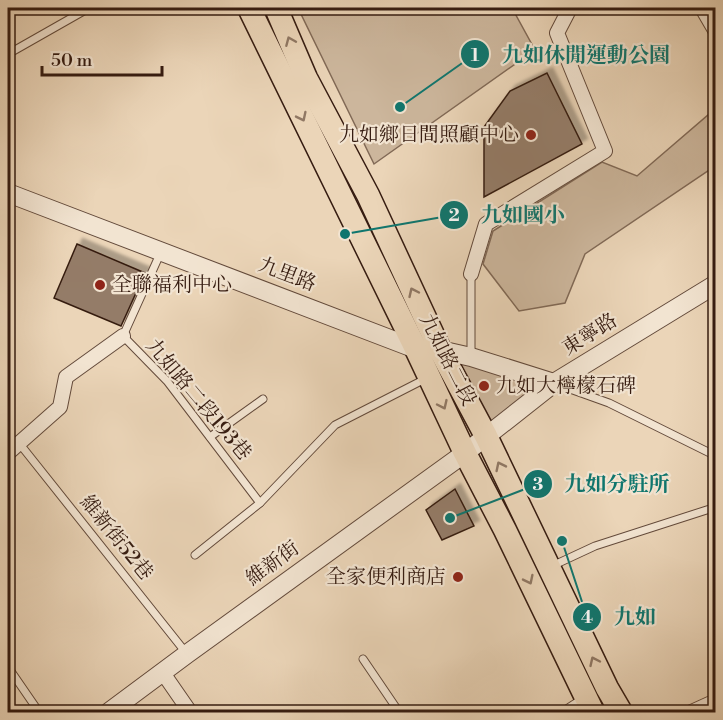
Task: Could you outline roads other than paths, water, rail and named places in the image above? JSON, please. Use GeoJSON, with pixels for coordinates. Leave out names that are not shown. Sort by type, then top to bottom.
{"type":"FeatureCollection","features":[{"type":"Feature","properties":{"kind":"main road","name":"九如路二段"},"geometry":{"type":"LineString","coordinates":[[249,8],[368,195],[440,350],[486,436],[607,688],[621,712]]}},
{"type":"Feature","properties":{"kind":"main road","name":"九如路二段"},"geometry":{"type":"LineString","coordinates":[[276,8],[297,83],[346,208],[590,705]]}},
{"type":"Feature","properties":{"kind":"main road"},"geometry":{"type":"LineString","coordinates":[[346,208],[368,195]]}},
{"type":"Feature","properties":{"kind":"street"},"geometry":{"type":"LineString","coordinates":[[471,274],[486,224],[605,151],[557,33],[570,8]]}},
{"type":"Feature","properties":{"kind":"street"},"geometry":{"type":"LineString","coordinates":[[702,8],[716,32]]}},
{"type":"Feature","properties":{"kind":"street","name":"九里路"},"geometry":{"type":"LineString","coordinates":[[8,193],[417,349],[440,350],[471,357],[554,383]]}},
{"type":"Feature","properties":{"kind":"street","name":"東寧路"},"geometry":{"type":"LineString","coordinates":[[465,453],[554,383],[716,284]]}},
{"type":"Feature","properties":{"kind":"street"},"geometry":{"type":"LineString","coordinates":[[8,453],[60,407],[66,377],[123,336]]}},
{"type":"Feature","properties":{"kind":"street","name":"維新街"},"geometry":{"type":"LineString","coordinates":[[109,712],[465,453]]}},
{"type":"Feature","properties":{"kind":"street"},"geometry":{"type":"LineString","coordinates":[[163,673],[190,712]]}},
{"type":"Feature","properties":{"kind":"lane"},"geometry":{"type":"LineString","coordinates":[[8,54],[89,8]]}},
{"type":"Feature","properties":{"kind":"lane","name":"九如路二段193巷"},"geometry":{"type":"LineString","coordinates":[[161,251],[123,336],[166,381],[260,502]]}},
{"type":"Feature","properties":{"kind":"lane"},"geometry":{"type":"LineString","coordinates":[[471,274],[471,357]]}},
{"type":"Feature","properties":{"kind":"lane"},"geometry":{"type":"LineString","coordinates":[[195,555],[260,502],[335,425],[430,377]]}},
{"type":"Feature","properties":{"kind":"lane"},"geometry":{"type":"LineString","coordinates":[[554,383],[609,403],[716,456]]}},
{"type":"Feature","properties":{"kind":"lane"},"geometry":{"type":"LineString","coordinates":[[210,437],[263,399]]}},
{"type":"Feature","properties":{"kind":"lane","name":"維新街52巷"},"geometry":{"type":"LineString","coordinates":[[19,443],[187,654]]}},
{"type":"Feature","properties":{"kind":"lane"},"geometry":{"type":"LineString","coordinates":[[550,567],[595,546],[716,507]]}},
{"type":"Feature","properties":{"kind":"lane"},"geometry":{"type":"LineString","coordinates":[[363,659],[399,712]]}},
{"type":"Feature","properties":{"kind":"lane"},"geometry":{"type":"LineString","coordinates":[[8,667],[39,712]]}},
{"type":"Feature","properties":{"kind":"lane"},"geometry":{"type":"LineString","coordinates":[[562,712],[590,705],[607,688]]}},
{"type":"Feature","properties":{"kind":"lane"},"geometry":{"type":"LineString","coordinates":[[683,712],[716,697]]}},
{"type":"Feature","properties":{"kind":"place","name":"九如休閒運動公園"},"geometry":{"type":"Point","coordinates":[400,107]}},
{"type":"Feature","properties":{"kind":"place","name":"九如鄉日間照顧中心"},"geometry":{"type":"Point","coordinates":[531,135]}},
{"type":"Feature","properties":{"kind":"place","name":"九如國小"},"geometry":{"type":"Point","coordinates":[345,234]}},
{"type":"Feature","properties":{"kind":"place","name":"全聯福利中心"},"geometry":{"type":"Point","coordinates":[100,285]}},
{"type":"Feature","properties":{"kind":"place","name":"九如大檸檬石碑"},"geometry":{"type":"Point","coordinates":[484,386]}},
{"type":"Feature","properties":{"kind":"place","name":"九如分駐所"},"geometry":{"type":"Point","coordinates":[450,518]}},
{"type":"Feature","properties":{"kind":"place","name":"九如"},"geometry":{"type":"Point","coordinates":[562,541]}},
{"type":"Feature","properties":{"kind":"place","name":"全家便利商店"},"geometry":{"type":"Point","coordinates":[458,577]}}]}
